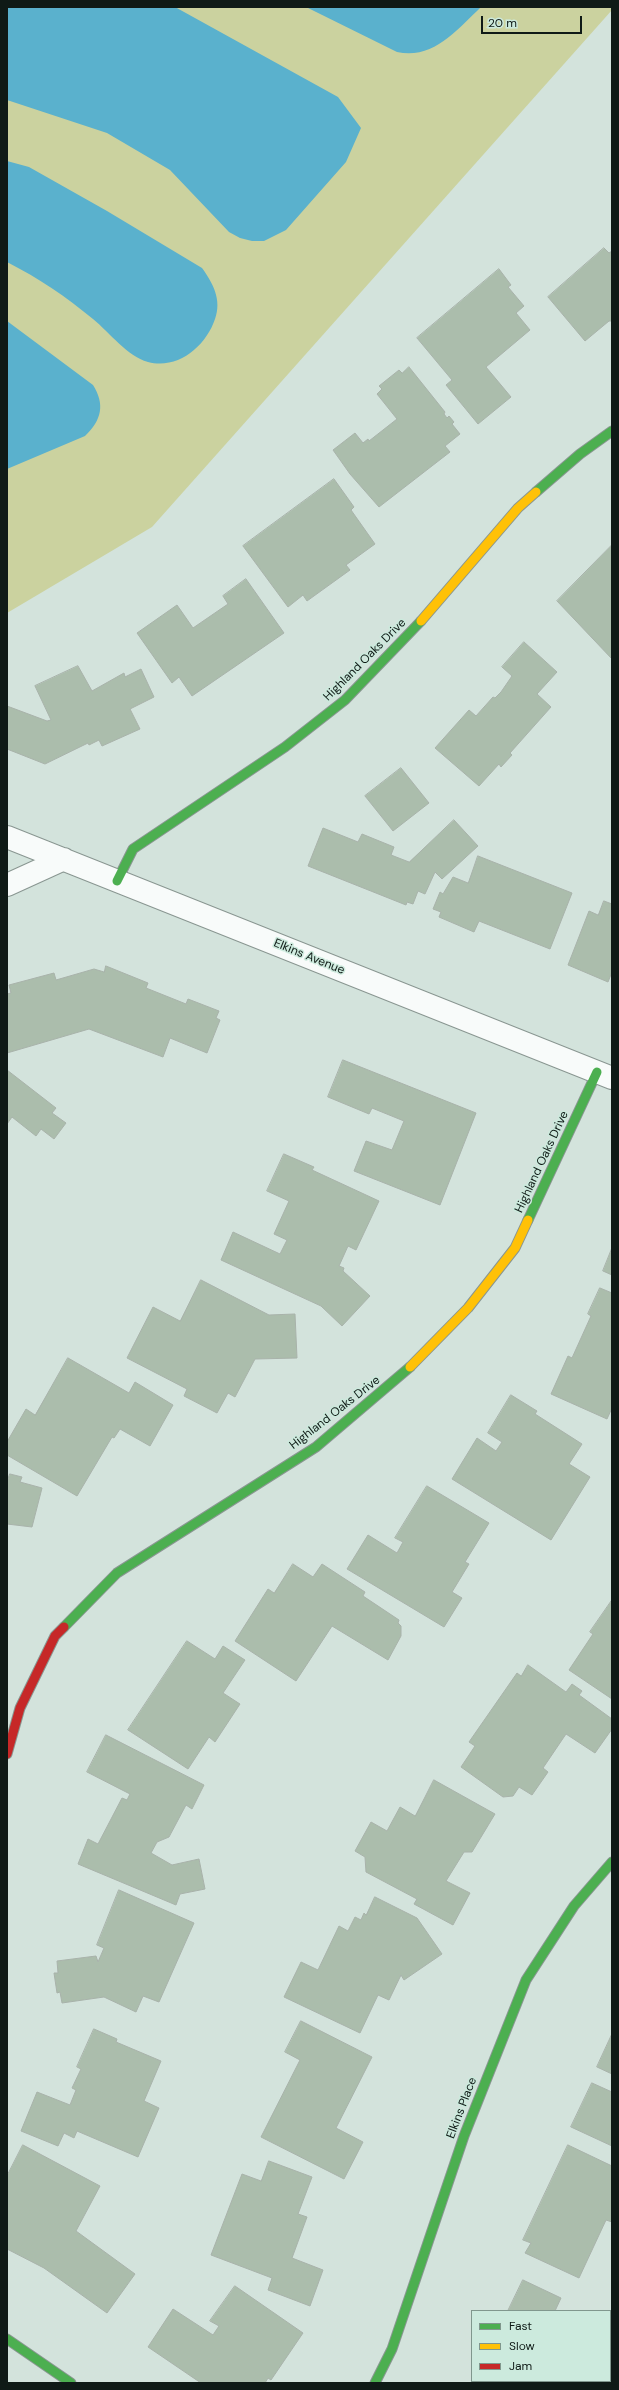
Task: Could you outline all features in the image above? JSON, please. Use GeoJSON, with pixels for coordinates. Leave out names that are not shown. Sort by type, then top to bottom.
{"type":"FeatureCollection","features":[{"type":"Feature","properties":{"kind":"street","name":"Highland Oaks Drive"},"geometry":{"type":"LineString","coordinates":[[117,881],[133,849],[280,752],[345,700],[422,620],[518,508],[580,454],[612,431]]}},
{"type":"Feature","properties":{"kind":"street","name":"Elkins Avenue"},"geometry":{"type":"LineString","coordinates":[[7,837],[605,1075]]}},
{"type":"Feature","properties":{"kind":"street"},"geometry":{"type":"LineString","coordinates":[[7,885],[64,859]]}},
{"type":"Feature","properties":{"kind":"street","name":"Highland Oaks Drive"},"geometry":{"type":"LineString","coordinates":[[7,1754],[20,1708],[55,1636],[117,1573],[316,1447],[402,1375],[468,1308],[515,1248],[605,1075]]}},
{"type":"Feature","properties":{"kind":"street","name":"Elkins Place"},"geometry":{"type":"LineString","coordinates":[[375,2383],[392,2348],[464,2136],[526,1980],[574,1906],[612,1862]]}},
{"type":"Feature","properties":{"kind":"street"},"geometry":{"type":"LineString","coordinates":[[7,2339],[70,2383]]}},
{"type":"Feature","properties":{"kind":"green space"},"geometry":{"type":"Polygon","coordinates":[[[7,7],[612,7],[612,10],[152,527],[7,613],[7,7]]]}},
{"type":"Feature","properties":{"kind":"water"},"geometry":{"type":"Polygon","coordinates":[[[7,7],[175,7],[338,97],[361,128],[346,162],[286,230],[264,241],[252,241],[240,238],[229,232],[170,170],[107,133],[7,100],[7,7]]]}},
{"type":"Feature","properties":{"kind":"water"},"geometry":{"type":"Polygon","coordinates":[[[306,7],[481,7],[444,41],[422,52],[410,53],[397,52],[306,7]]]}},
{"type":"Feature","properties":{"kind":"water"},"geometry":{"type":"Polygon","coordinates":[[[7,161],[29,167],[107,211],[202,268],[213,286],[217,298],[217,312],[211,329],[198,347],[180,359],[170,362],[159,364],[140,359],[133,355],[93,319],[62,295],[41,281],[7,262],[7,161]]]}},
{"type":"Feature","properties":{"kind":"water"},"geometry":{"type":"Polygon","coordinates":[[[7,321],[93,385],[99,399],[100,412],[95,424],[85,436],[7,469],[7,321]]]}},
{"type":"Feature","properties":{"kind":"building"},"geometry":{"type":"Polygon","coordinates":[[[604,248],[609,253],[612,251],[612,321],[609,321],[585,341],[548,297],[604,248]]]}},
{"type":"Feature","properties":{"kind":"building"},"geometry":{"type":"Polygon","coordinates":[[[499,269],[511,285],[508,287],[524,306],[516,313],[530,330],[486,367],[511,397],[478,424],[446,385],[452,380],[417,338],[499,269]]]}},
{"type":"Feature","properties":{"kind":"building"},"geometry":{"type":"Polygon","coordinates":[[[409,367],[445,412],[444,414],[447,418],[449,416],[454,422],[452,424],[460,434],[445,446],[450,452],[379,507],[350,474],[333,450],[355,433],[363,443],[368,439],[369,441],[397,419],[377,394],[382,389],[379,386],[399,370],[402,373],[409,367]]]}},
{"type":"Feature","properties":{"kind":"building"},"geometry":{"type":"Polygon","coordinates":[[[334,479],[354,507],[351,510],[375,544],[346,565],[350,570],[307,601],[303,595],[288,607],[243,546],[334,479]]]}},
{"type":"Feature","properties":{"kind":"building"},"geometry":{"type":"Polygon","coordinates":[[[612,545],[612,659],[557,601],[612,545]]]}},
{"type":"Feature","properties":{"kind":"building"},"geometry":{"type":"Polygon","coordinates":[[[246,579],[284,633],[192,696],[179,677],[172,683],[137,633],[177,605],[193,628],[228,604],[223,596],[246,579]]]}},
{"type":"Feature","properties":{"kind":"building"},"geometry":{"type":"Polygon","coordinates":[[[524,642],[557,672],[537,694],[551,707],[510,753],[512,755],[501,767],[499,764],[479,786],[435,748],[469,710],[476,716],[493,697],[495,698],[501,692],[512,676],[502,667],[524,642]]]}},
{"type":"Feature","properties":{"kind":"building"},"geometry":{"type":"Polygon","coordinates":[[[78,666],[92,691],[124,673],[125,677],[141,669],[154,697],[130,709],[140,729],[102,746],[99,740],[89,745],[88,743],[45,764],[7,749],[7,706],[47,721],[51,720],[35,686],[78,666]]]}},
{"type":"Feature","properties":{"kind":"building"},"geometry":{"type":"Polygon","coordinates":[[[401,768],[429,803],[393,831],[365,796],[401,768]]]}},
{"type":"Feature","properties":{"kind":"building"},"geometry":{"type":"Polygon","coordinates":[[[454,820],[478,846],[442,879],[435,872],[425,894],[418,891],[413,904],[407,902],[406,905],[308,866],[323,828],[358,842],[362,834],[394,847],[391,855],[409,862],[454,820]]]}},
{"type":"Feature","properties":{"kind":"building"},"geometry":{"type":"Polygon","coordinates":[[[478,856],[572,893],[550,949],[479,921],[474,932],[439,917],[441,912],[433,909],[440,892],[443,894],[453,877],[468,883],[478,856]]]}},
{"type":"Feature","properties":{"kind":"building"},"geometry":{"type":"Polygon","coordinates":[[[604,901],[612,904],[612,972],[608,982],[568,965],[589,911],[598,915],[604,901]]]}},
{"type":"Feature","properties":{"kind":"building"},"geometry":{"type":"Polygon","coordinates":[[[106,966],[148,983],[146,988],[186,1004],[188,999],[219,1011],[216,1018],[220,1020],[207,1053],[170,1038],[163,1057],[89,1029],[7,1053],[7,994],[11,993],[9,985],[54,973],[56,980],[94,969],[104,972],[106,966]]]}},
{"type":"Feature","properties":{"kind":"building"},"geometry":{"type":"Polygon","coordinates":[[[343,1060],[476,1113],[440,1205],[354,1171],[366,1141],[392,1150],[404,1121],[372,1108],[369,1114],[328,1097],[343,1060]]]}},
{"type":"Feature","properties":{"kind":"building"},"geometry":{"type":"Polygon","coordinates":[[[7,1070],[56,1108],[52,1113],[66,1123],[54,1139],[41,1129],[36,1136],[12,1117],[7,1124],[7,1070]]]}},
{"type":"Feature","properties":{"kind":"building"},"geometry":{"type":"Polygon","coordinates":[[[284,1154],[314,1167],[312,1170],[379,1201],[356,1250],[348,1246],[339,1266],[344,1268],[343,1271],[370,1296],[342,1326],[321,1306],[221,1260],[233,1232],[280,1254],[287,1240],[274,1234],[289,1201],[267,1191],[284,1154]]]}},
{"type":"Feature","properties":{"kind":"building"},"geometry":{"type":"Polygon","coordinates":[[[612,1248],[612,1275],[603,1271],[612,1248]]]}},
{"type":"Feature","properties":{"kind":"building"},"geometry":{"type":"Polygon","coordinates":[[[201,1280],[269,1315],[295,1314],[297,1358],[255,1359],[235,1397],[228,1393],[217,1413],[184,1396],[187,1389],[127,1358],[153,1307],[180,1321],[201,1280]]]}},
{"type":"Feature","properties":{"kind":"building"},"geometry":{"type":"Polygon","coordinates":[[[600,1288],[612,1293],[612,1408],[607,1419],[551,1394],[568,1356],[572,1358],[591,1316],[588,1314],[600,1288]]]}},
{"type":"Feature","properties":{"kind":"building"},"geometry":{"type":"Polygon","coordinates":[[[68,1358],[129,1393],[135,1382],[173,1405],[150,1446],[120,1429],[114,1438],[112,1437],[77,1496],[7,1455],[7,1442],[26,1409],[35,1415],[68,1358]]]}},
{"type":"Feature","properties":{"kind":"building"},"geometry":{"type":"Polygon","coordinates":[[[511,1395],[537,1411],[535,1414],[582,1444],[569,1464],[590,1477],[551,1540],[452,1479],[477,1438],[496,1451],[502,1442],[488,1433],[511,1395]]]}},
{"type":"Feature","properties":{"kind":"building"},"geometry":{"type":"Polygon","coordinates":[[[10,1474],[22,1477],[20,1482],[42,1488],[32,1527],[7,1524],[7,1482],[10,1474]]]}},
{"type":"Feature","properties":{"kind":"building"},"geometry":{"type":"Polygon","coordinates":[[[427,1486],[489,1523],[465,1562],[469,1564],[452,1592],[462,1598],[444,1627],[347,1569],[368,1535],[397,1553],[403,1542],[395,1538],[427,1486]]]}},
{"type":"Feature","properties":{"kind":"building"},"geometry":{"type":"Polygon","coordinates":[[[293,1564],[313,1577],[322,1564],[365,1592],[363,1596],[399,1620],[398,1623],[401,1626],[401,1636],[388,1660],[332,1626],[296,1681],[235,1641],[268,1589],[274,1593],[293,1564]]]}},
{"type":"Feature","properties":{"kind":"building"},"geometry":{"type":"Polygon","coordinates":[[[612,1600],[612,1699],[569,1670],[593,1634],[590,1632],[612,1600]]]}},
{"type":"Feature","properties":{"kind":"building"},"geometry":{"type":"Polygon","coordinates":[[[187,1641],[215,1659],[223,1646],[245,1660],[223,1693],[240,1704],[215,1742],[209,1737],[188,1769],[128,1730],[187,1641]]]}},
{"type":"Feature","properties":{"kind":"building"},"geometry":{"type":"Polygon","coordinates":[[[528,1665],[566,1692],[572,1684],[582,1691],[579,1695],[612,1719],[612,1729],[595,1753],[566,1734],[543,1768],[548,1772],[532,1795],[519,1787],[513,1796],[503,1797],[461,1767],[475,1746],[469,1742],[517,1673],[521,1676],[528,1665]]]}},
{"type":"Feature","properties":{"kind":"building"},"geometry":{"type":"Polygon","coordinates":[[[106,1735],[204,1785],[192,1809],[186,1805],[169,1837],[157,1842],[151,1853],[172,1865],[199,1859],[205,1889],[180,1894],[176,1905],[78,1864],[88,1839],[98,1844],[122,1798],[127,1800],[130,1794],[87,1772],[106,1735]]]}},
{"type":"Feature","properties":{"kind":"building"},"geometry":{"type":"Polygon","coordinates":[[[434,1780],[495,1814],[472,1852],[464,1852],[446,1881],[470,1893],[453,1925],[414,1904],[417,1899],[366,1872],[365,1857],[355,1851],[371,1822],[387,1831],[400,1807],[415,1816],[434,1780]]]}},
{"type":"Feature","properties":{"kind":"building"},"geometry":{"type":"Polygon","coordinates":[[[119,1890],[194,1923],[159,2002],[143,1996],[136,2012],[104,1997],[62,2003],[60,1992],[57,1993],[54,1973],[58,1973],[57,1961],[96,1956],[98,1962],[104,1948],[97,1945],[119,1890]]]}},
{"type":"Feature","properties":{"kind":"building"},"geometry":{"type":"Polygon","coordinates":[[[375,1897],[417,1918],[442,1954],[404,1980],[401,1975],[389,2000],[378,1995],[360,2033],[284,1997],[301,1962],[318,1970],[339,1926],[348,1931],[355,1917],[361,1920],[364,1913],[366,1915],[375,1897]]]}},
{"type":"Feature","properties":{"kind":"building"},"geometry":{"type":"Polygon","coordinates":[[[301,2021],[372,2057],[336,2128],[363,2142],[344,2179],[261,2137],[300,2060],[285,2052],[301,2021]]]}},
{"type":"Feature","properties":{"kind":"building"},"geometry":{"type":"Polygon","coordinates":[[[94,2029],[117,2039],[116,2042],[161,2061],[144,2101],[159,2108],[138,2157],[77,2131],[74,2138],[64,2133],[58,2146],[21,2131],[37,2092],[70,2105],[76,2090],[72,2088],[81,2069],[77,2067],[94,2029]]]}},
{"type":"Feature","properties":{"kind":"building"},"geometry":{"type":"Polygon","coordinates":[[[612,2034],[612,2074],[597,2067],[612,2034]]]}},
{"type":"Feature","properties":{"kind":"building"},"geometry":{"type":"Polygon","coordinates":[[[592,2083],[612,2092],[612,2146],[571,2127],[592,2083]]]}},
{"type":"Feature","properties":{"kind":"building"},"geometry":{"type":"Polygon","coordinates":[[[23,2145],[100,2186],[76,2231],[135,2274],[107,2313],[44,2268],[7,2249],[7,2176],[23,2145]]]}},
{"type":"Feature","properties":{"kind":"building"},"geometry":{"type":"Polygon","coordinates":[[[568,2145],[612,2166],[612,2222],[606,2220],[579,2278],[525,2253],[531,2243],[523,2240],[568,2145]]]}},
{"type":"Feature","properties":{"kind":"building"},"geometry":{"type":"Polygon","coordinates":[[[269,2161],[312,2177],[298,2214],[307,2217],[292,2258],[323,2270],[310,2306],[268,2290],[272,2278],[211,2255],[242,2174],[261,2181],[269,2161]]]}},
{"type":"Feature","properties":{"kind":"building"},"geometry":{"type":"Polygon","coordinates":[[[523,2280],[561,2298],[555,2310],[508,2310],[523,2280]]]}},
{"type":"Feature","properties":{"kind":"building"},"geometry":{"type":"Polygon","coordinates":[[[235,2286],[303,2333],[271,2380],[268,2378],[265,2383],[201,2383],[148,2347],[173,2309],[213,2335],[219,2326],[210,2321],[235,2286]]]}},
{"type":"Feature","properties":{"kind":"building"},"geometry":{"type":"Polygon","coordinates":[[[479,2382],[588,2382],[590,2383],[479,2382]]]}},
{"type":"Feature","properties":{"kind":"traffic: fast"},"geometry":{"type":"LineString","coordinates":[[536,492],[580,454],[612,431]]}},
{"type":"Feature","properties":{"kind":"traffic: fast"},"geometry":{"type":"LineString","coordinates":[[117,881],[133,849],[285,747],[345,700],[421,621]]}},
{"type":"Feature","properties":{"kind":"traffic: fast"},"geometry":{"type":"LineString","coordinates":[[528,1220],[597,1072]]}},
{"type":"Feature","properties":{"kind":"traffic: fast"},"geometry":{"type":"LineString","coordinates":[[64,1627],[117,1573],[316,1447],[410,1367]]}},
{"type":"Feature","properties":{"kind":"traffic: fast"},"geometry":{"type":"LineString","coordinates":[[375,2383],[392,2349],[464,2136],[526,1980],[574,1906],[612,1862]]}},
{"type":"Feature","properties":{"kind":"traffic: fast"},"geometry":{"type":"LineString","coordinates":[[7,2339],[71,2383]]}},
{"type":"Feature","properties":{"kind":"traffic: slow"},"geometry":{"type":"LineString","coordinates":[[421,621],[518,508],[536,492]]}},
{"type":"Feature","properties":{"kind":"traffic: slow"},"geometry":{"type":"LineString","coordinates":[[410,1367],[468,1308],[515,1248],[528,1220]]}},
{"type":"Feature","properties":{"kind":"traffic: jam"},"geometry":{"type":"LineString","coordinates":[[7,1754],[20,1708],[55,1636],[64,1627]]}}]}
